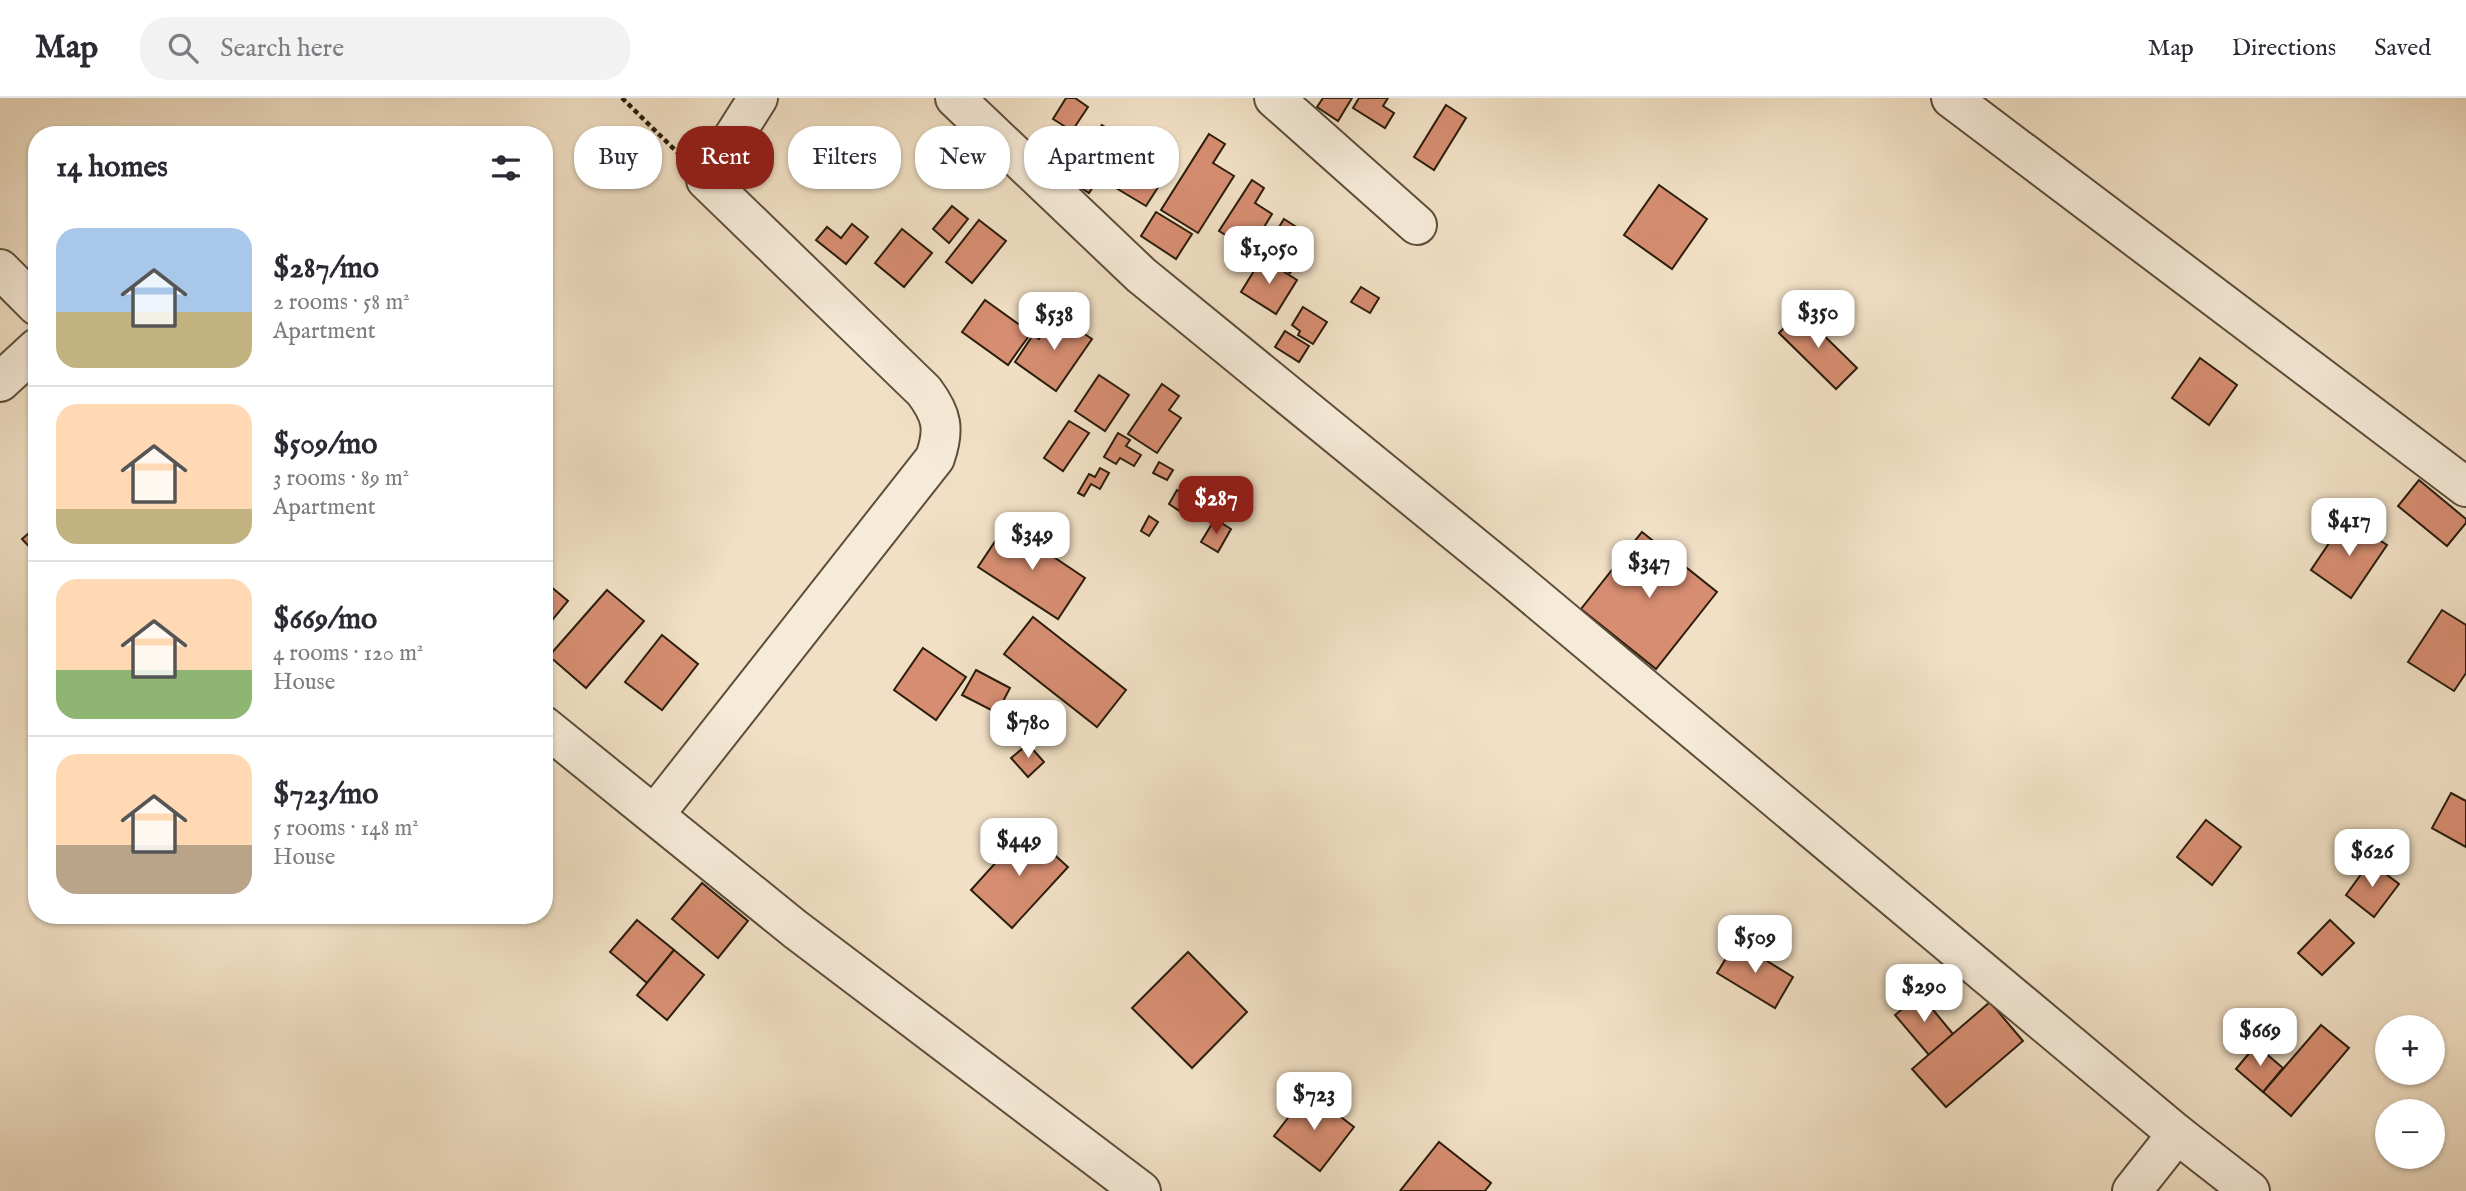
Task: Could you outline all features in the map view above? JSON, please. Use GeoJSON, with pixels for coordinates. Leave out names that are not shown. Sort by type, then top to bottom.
{"type":"FeatureCollection","features":[{"type":"Feature","properties":{"kind":"street"},"geometry":{"type":"LineString","coordinates":[[740,126],[758,98]]}},
{"type":"Feature","properties":{"kind":"street"},"geometry":{"type":"LineString","coordinates":[[955,98],[1141,275],[1511,577],[2177,1134],[2250,1191]]}},
{"type":"Feature","properties":{"kind":"street"},"geometry":{"type":"LineString","coordinates":[[1274,98],[1417,225]]}},
{"type":"Feature","properties":{"kind":"street"},"geometry":{"type":"LineString","coordinates":[[1951,98],[2466,487]]}},
{"type":"Feature","properties":{"kind":"street"},"geometry":{"type":"LineString","coordinates":[[655,814],[935,458],[941,440],[941,425],[936,407],[924,391],[715,189]]}},
{"type":"Feature","properties":{"kind":"street"},"geometry":{"type":"LineString","coordinates":[[0,269],[28,297]]}},
{"type":"Feature","properties":{"kind":"street"},"geometry":{"type":"LineString","coordinates":[[0,382],[28,356]]}},
{"type":"Feature","properties":{"kind":"street"},"geometry":{"type":"LineString","coordinates":[[553,733],[794,929],[1142,1191]]}},
{"type":"Feature","properties":{"kind":"street"},"geometry":{"type":"LineString","coordinates":[[2132,1191],[2177,1134]]}},
{"type":"Feature","properties":{"kind":"path"},"geometry":{"type":"LineString","coordinates":[[622,98],[676,151]]}},
{"type":"Feature","properties":{"kind":"building"},"geometry":{"type":"Polygon","coordinates":[[[1066,98],[1075,98],[1088,107],[1075,126],[1064,126],[1053,119],[1066,98]]]}},
{"type":"Feature","properties":{"kind":"building"},"geometry":{"type":"Polygon","coordinates":[[[1323,98],[1352,98],[1338,121],[1317,107],[1323,98]]]}},
{"type":"Feature","properties":{"kind":"building"},"geometry":{"type":"Polygon","coordinates":[[[1359,98],[1388,98],[1383,106],[1394,113],[1385,128],[1353,108],[1359,98]]]}},
{"type":"Feature","properties":{"kind":"building"},"geometry":{"type":"Polygon","coordinates":[[[1446,105],[1466,118],[1434,170],[1414,157],[1446,105]]]}},
{"type":"Feature","properties":{"kind":"building"},"geometry":{"type":"Polygon","coordinates":[[[1209,134],[1225,144],[1213,163],[1234,176],[1198,233],[1161,210],[1174,189],[1179,189],[1179,182],[1209,134]]]}},
{"type":"Feature","properties":{"kind":"building"},"geometry":{"type":"Polygon","coordinates":[[[1252,180],[1264,188],[1255,203],[1272,214],[1250,250],[1219,231],[1252,180]]]}},
{"type":"Feature","properties":{"kind":"building"},"geometry":{"type":"Polygon","coordinates":[[[1659,185],[1707,219],[1672,269],[1624,235],[1659,185]]]}},
{"type":"Feature","properties":{"kind":"building"},"geometry":{"type":"Polygon","coordinates":[[[1118,189],[1157,189],[1146,206],[1118,189]]]}},
{"type":"Feature","properties":{"kind":"building"},"geometry":{"type":"Polygon","coordinates":[[[952,206],[968,219],[949,243],[933,229],[952,206]]]}},
{"type":"Feature","properties":{"kind":"building"},"geometry":{"type":"Polygon","coordinates":[[[1156,212],[1192,234],[1176,259],[1141,236],[1156,212]]]}},
{"type":"Feature","properties":{"kind":"building"},"geometry":{"type":"Polygon","coordinates":[[[1284,219],[1312,237],[1290,273],[1279,265],[1284,255],[1268,245],[1284,219]]]}},
{"type":"Feature","properties":{"kind":"building"},"geometry":{"type":"Polygon","coordinates":[[[979,220],[1006,241],[972,283],[946,262],[979,220]]]}},
{"type":"Feature","properties":{"kind":"building"},"geometry":{"type":"Polygon","coordinates":[[[852,224],[868,237],[846,264],[816,240],[827,227],[841,238],[852,224]]]}},
{"type":"Feature","properties":{"kind":"building"},"geometry":{"type":"Polygon","coordinates":[[[902,229],[932,253],[904,287],[875,263],[902,229]]]}},
{"type":"Feature","properties":{"kind":"building"},"geometry":{"type":"Polygon","coordinates":[[[1262,258],[1297,280],[1276,314],[1241,292],[1262,258]]]}},
{"type":"Feature","properties":{"kind":"building"},"geometry":{"type":"Polygon","coordinates":[[[1361,287],[1379,298],[1370,313],[1351,302],[1361,287]]]}},
{"type":"Feature","properties":{"kind":"building"},"geometry":{"type":"Polygon","coordinates":[[[985,300],[1031,333],[1008,365],[962,332],[985,300]]]}},
{"type":"Feature","properties":{"kind":"building"},"geometry":{"type":"Polygon","coordinates":[[[1303,307],[1327,322],[1313,344],[1298,335],[1300,331],[1292,325],[1303,307]]]}},
{"type":"Feature","properties":{"kind":"building"},"geometry":{"type":"Polygon","coordinates":[[[1800,312],[1857,368],[1836,389],[1779,333],[1800,312]]]}},
{"type":"Feature","properties":{"kind":"building"},"geometry":{"type":"Polygon","coordinates":[[[1055,314],[1092,339],[1056,391],[1015,362],[1033,335],[1039,339],[1055,314]]]}},
{"type":"Feature","properties":{"kind":"building"},"geometry":{"type":"Polygon","coordinates":[[[1285,331],[1309,346],[1299,362],[1275,347],[1285,331]]]}},
{"type":"Feature","properties":{"kind":"building"},"geometry":{"type":"Polygon","coordinates":[[[2200,358],[2237,385],[2209,425],[2172,398],[2200,358]]]}},
{"type":"Feature","properties":{"kind":"building"},"geometry":{"type":"Polygon","coordinates":[[[1099,375],[1129,395],[1105,431],[1075,411],[1099,375]]]}},
{"type":"Feature","properties":{"kind":"building"},"geometry":{"type":"Polygon","coordinates":[[[1162,384],[1179,396],[1169,410],[1181,418],[1157,453],[1128,434],[1162,384]]]}},
{"type":"Feature","properties":{"kind":"building"},"geometry":{"type":"Polygon","coordinates":[[[1069,421],[1089,433],[1063,471],[1044,458],[1069,421]]]}},
{"type":"Feature","properties":{"kind":"building"},"geometry":{"type":"Polygon","coordinates":[[[1118,433],[1130,440],[1126,446],[1141,455],[1134,466],[1120,458],[1116,464],[1104,457],[1118,433]]]}},
{"type":"Feature","properties":{"kind":"building"},"geometry":{"type":"Polygon","coordinates":[[[1159,462],[1173,470],[1167,480],[1153,473],[1159,462]]]}},
{"type":"Feature","properties":{"kind":"building"},"geometry":{"type":"Polygon","coordinates":[[[1100,468],[1109,473],[1100,489],[1091,484],[1084,496],[1078,493],[1089,474],[1095,477],[1100,468]]]}},
{"type":"Feature","properties":{"kind":"building"},"geometry":{"type":"Polygon","coordinates":[[[2419,480],[2466,519],[2466,523],[2447,546],[2398,506],[2419,480]]]}},
{"type":"Feature","properties":{"kind":"building"},"geometry":{"type":"Polygon","coordinates":[[[1177,490],[1189,497],[1181,512],[1169,504],[1177,490]]]}},
{"type":"Feature","properties":{"kind":"building"},"geometry":{"type":"Polygon","coordinates":[[[1149,516],[1158,522],[1149,536],[1141,531],[1149,516]]]}},
{"type":"Feature","properties":{"kind":"building"},"geometry":{"type":"Polygon","coordinates":[[[2346,518],[2387,545],[2351,598],[2311,570],[2346,518]]]}},
{"type":"Feature","properties":{"kind":"building"},"geometry":{"type":"Polygon","coordinates":[[[1215,519],[1231,529],[1218,552],[1201,542],[1215,519]]]}},
{"type":"Feature","properties":{"kind":"building"},"geometry":{"type":"Polygon","coordinates":[[[1006,525],[1085,578],[1058,619],[978,567],[1006,525]]]}},
{"type":"Feature","properties":{"kind":"building"},"geometry":{"type":"Polygon","coordinates":[[[1642,532],[1717,592],[1656,669],[1581,609],[1642,532]]]}},
{"type":"Feature","properties":{"kind":"building"},"geometry":{"type":"Polygon","coordinates":[[[28,534],[28,545],[22,539],[28,534]]]}},
{"type":"Feature","properties":{"kind":"building"},"geometry":{"type":"Polygon","coordinates":[[[553,588],[568,601],[553,619],[553,588]]]}},
{"type":"Feature","properties":{"kind":"building"},"geometry":{"type":"Polygon","coordinates":[[[607,590],[644,621],[586,688],[553,659],[553,651],[607,590]]]}},
{"type":"Feature","properties":{"kind":"building"},"geometry":{"type":"Polygon","coordinates":[[[2442,610],[2466,625],[2466,673],[2454,691],[2408,662],[2442,610]]]}},
{"type":"Feature","properties":{"kind":"building"},"geometry":{"type":"Polygon","coordinates":[[[1033,617],[1126,690],[1097,727],[1004,654],[1033,617]]]}},
{"type":"Feature","properties":{"kind":"building"},"geometry":{"type":"Polygon","coordinates":[[[662,635],[698,664],[662,710],[625,682],[662,635]]]}},
{"type":"Feature","properties":{"kind":"building"},"geometry":{"type":"Polygon","coordinates":[[[923,648],[966,677],[936,720],[894,690],[923,648]]]}},
{"type":"Feature","properties":{"kind":"building"},"geometry":{"type":"Polygon","coordinates":[[[976,670],[1010,688],[997,713],[962,695],[976,670]]]}},
{"type":"Feature","properties":{"kind":"building"},"geometry":{"type":"Polygon","coordinates":[[[1028,744],[1044,762],[1028,777],[1011,758],[1028,744]]]}},
{"type":"Feature","properties":{"kind":"building"},"geometry":{"type":"Polygon","coordinates":[[[2451,793],[2466,801],[2466,847],[2432,828],[2451,793]]]}},
{"type":"Feature","properties":{"kind":"building"},"geometry":{"type":"Polygon","coordinates":[[[2206,820],[2241,847],[2212,885],[2177,857],[2206,820]]]}},
{"type":"Feature","properties":{"kind":"building"},"geometry":{"type":"Polygon","coordinates":[[[1026,829],[1068,867],[1012,928],[971,890],[1026,829]]]}},
{"type":"Feature","properties":{"kind":"building"},"geometry":{"type":"Polygon","coordinates":[[[2370,862],[2399,884],[2374,917],[2346,895],[2370,862]]]}},
{"type":"Feature","properties":{"kind":"building"},"geometry":{"type":"Polygon","coordinates":[[[702,883],[748,921],[718,958],[672,919],[702,883]]]}},
{"type":"Feature","properties":{"kind":"building"},"geometry":{"type":"Polygon","coordinates":[[[637,920],[674,950],[647,983],[610,952],[637,920]]]}},
{"type":"Feature","properties":{"kind":"building"},"geometry":{"type":"Polygon","coordinates":[[[2330,920],[2354,943],[2322,975],[2298,953],[2330,920]]]}},
{"type":"Feature","properties":{"kind":"building"},"geometry":{"type":"Polygon","coordinates":[[[1736,942],[1793,977],[1775,1008],[1717,973],[1736,942]]]}},
{"type":"Feature","properties":{"kind":"building"},"geometry":{"type":"Polygon","coordinates":[[[674,950],[704,975],[667,1020],[637,995],[674,950]]]}},
{"type":"Feature","properties":{"kind":"building"},"geometry":{"type":"Polygon","coordinates":[[[1188,952],[1247,1012],[1192,1068],[1132,1008],[1188,952]]]}},
{"type":"Feature","properties":{"kind":"building"},"geometry":{"type":"Polygon","coordinates":[[[1920,994],[1953,1034],[1929,1055],[1895,1015],[1920,994]]]}},
{"type":"Feature","properties":{"kind":"building"},"geometry":{"type":"Polygon","coordinates":[[[1990,1002],[2023,1041],[1946,1107],[1912,1069],[1990,1002]]]}},
{"type":"Feature","properties":{"kind":"building"},"geometry":{"type":"Polygon","coordinates":[[[2321,1025],[2349,1048],[2291,1116],[2263,1092],[2321,1025]]]}},
{"type":"Feature","properties":{"kind":"building"},"geometry":{"type":"Polygon","coordinates":[[[2256,1045],[2283,1068],[2263,1092],[2236,1069],[2256,1045]]]}},
{"type":"Feature","properties":{"kind":"building"},"geometry":{"type":"Polygon","coordinates":[[[1308,1092],[1354,1127],[1320,1171],[1274,1136],[1308,1092]]]}},
{"type":"Feature","properties":{"kind":"building"},"geometry":{"type":"Polygon","coordinates":[[[1439,1142],[1491,1183],[1485,1191],[1400,1191],[1439,1142]]]}}]}
